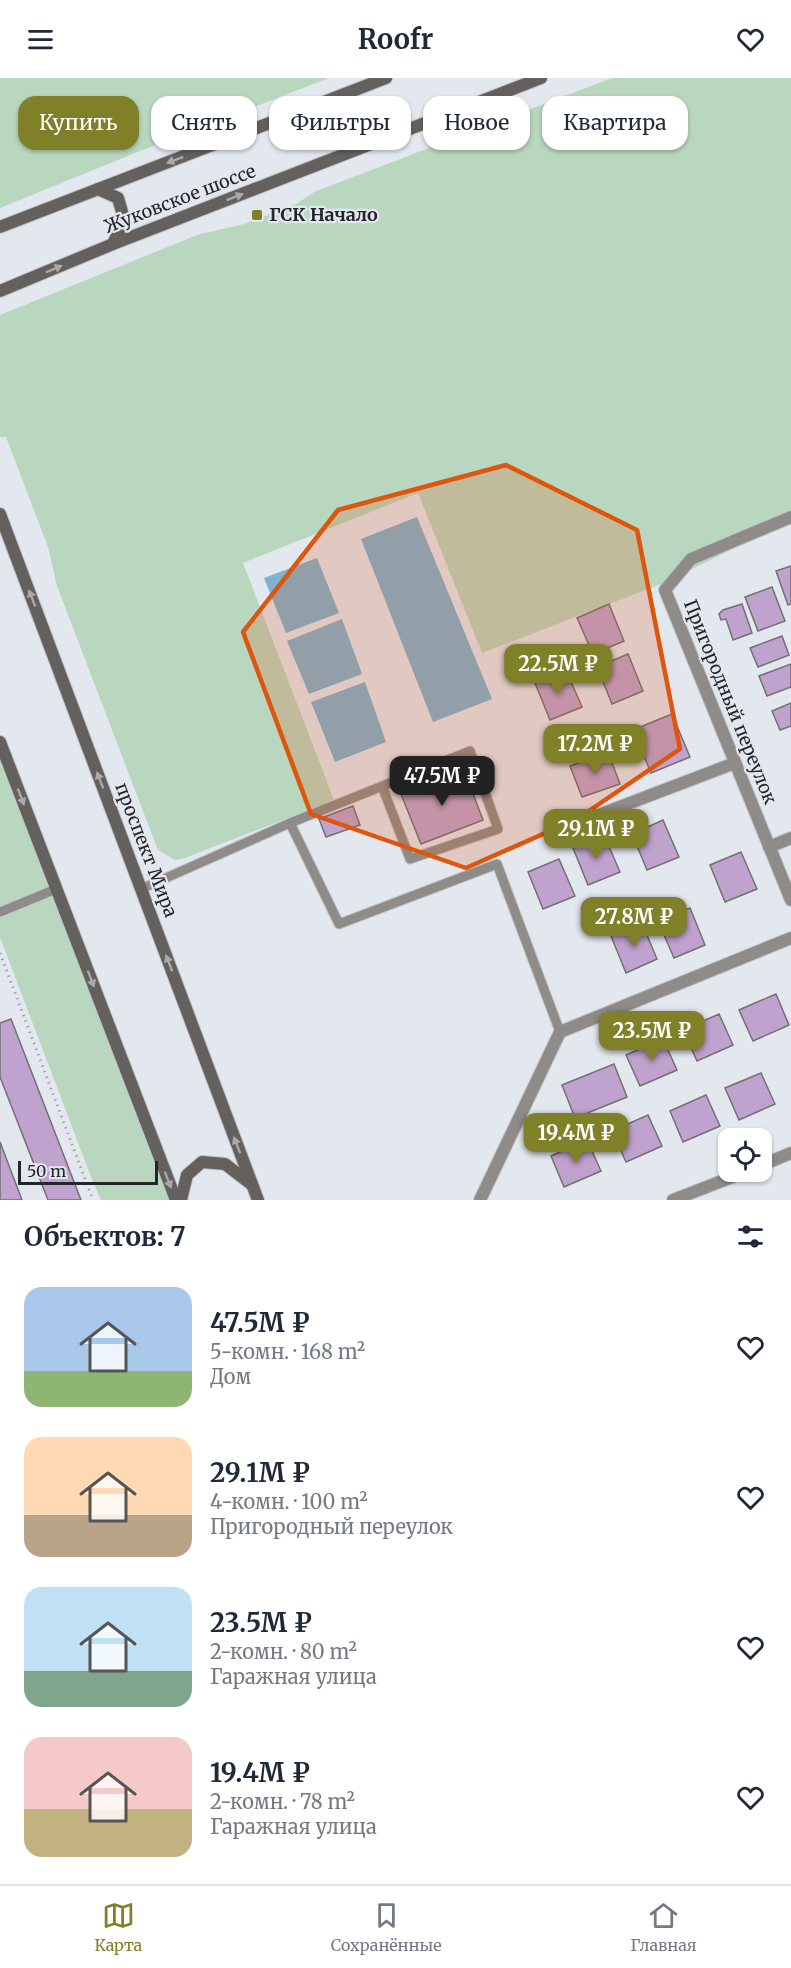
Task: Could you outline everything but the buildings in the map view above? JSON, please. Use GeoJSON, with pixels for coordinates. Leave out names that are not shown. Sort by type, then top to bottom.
{"type":"FeatureCollection","features":[{"type":"Feature","properties":{"kind":"main road"},"geometry":{"type":"LineString","coordinates":[[0,227],[386,78]]}},
{"type":"Feature","properties":{"kind":"main road","name":"Жуковское шоссе"},"geometry":{"type":"LineString","coordinates":[[0,291],[113,244],[541,78]]}},
{"type":"Feature","properties":{"kind":"main road"},"geometry":{"type":"LineString","coordinates":[[98,189],[118,198],[124,219],[113,244]]}},
{"type":"Feature","properties":{"kind":"main road","name":"проспект Мира"},"geometry":{"type":"LineString","coordinates":[[0,513],[258,1200]]}},
{"type":"Feature","properties":{"kind":"main road"},"geometry":{"type":"LineString","coordinates":[[0,742],[176,1200]]}},
{"type":"Feature","properties":{"kind":"main road"},"geometry":{"type":"LineString","coordinates":[[181,1200],[187,1175],[202,1162],[225,1164],[252,1185]]}},
{"type":"Feature","properties":{"kind":"street","name":"Пригородный переулок"},"geometry":{"type":"LineString","coordinates":[[791,517],[691,559],[665,590],[791,900]]}},
{"type":"Feature","properties":{"kind":"street"},"geometry":{"type":"LineString","coordinates":[[567,827],[735,763]]}},
{"type":"Feature","properties":{"kind":"street"},"geometry":{"type":"LineString","coordinates":[[770,847],[791,838]]}},
{"type":"Feature","properties":{"kind":"street"},"geometry":{"type":"LineString","coordinates":[[480,1200],[560,1032],[791,938]]}},
{"type":"Feature","properties":{"kind":"street"},"geometry":{"type":"LineString","coordinates":[[772,1161],[791,1153]]}},
{"type":"Feature","properties":{"kind":"street"},"geometry":{"type":"LineString","coordinates":[[673,1200],[719,1182]]}},
{"type":"Feature","properties":{"kind":"lane"},"geometry":{"type":"LineString","coordinates":[[141,889],[290,823],[382,786],[470,751],[498,829],[410,859],[382,786]]}},
{"type":"Feature","properties":{"kind":"lane"},"geometry":{"type":"LineString","coordinates":[[290,823],[339,924],[497,864],[560,1032]]}},
{"type":"Feature","properties":{"kind":"lane"},"geometry":{"type":"LineString","coordinates":[[0,912],[56,889]]}},
{"type":"Feature","properties":{"kind":"path"},"geometry":{"type":"LineString","coordinates":[[0,953],[93,1200]]}},
{"type":"Feature","properties":{"kind":"highlighted area"},"geometry":{"type":"Polygon","coordinates":[[[506,465],[637,530],[680,749],[577,819],[466,868],[311,814],[243,632],[338,510],[506,465]]]}},
{"type":"Feature","properties":{"kind":"green space"},"geometry":{"type":"Polygon","coordinates":[[[0,78],[329,78],[282,96],[269,96],[269,101],[257,106],[257,96],[151,96],[151,147],[0,208],[0,78]]]}},
{"type":"Feature","properties":{"kind":"green space"},"geometry":{"type":"Polygon","coordinates":[[[612,78],[791,78],[791,521],[661,584],[482,653],[418,493],[243,563],[334,800],[175,860],[158,850],[57,586],[48,547],[6,437],[0,437],[0,315],[197,235],[244,224],[279,211],[298,203],[314,192],[424,150],[530,150],[530,109],[542,105],[542,150],[688,150],[688,96],[565,96],[612,78]]]}},
{"type":"Feature","properties":{"kind":"green space"},"geometry":{"type":"Polygon","coordinates":[[[0,756],[170,1200],[101,1200],[93,1182],[0,937],[0,756]]]}},
{"type":"Feature","properties":{"kind":"water"},"geometry":{"type":"Polygon","coordinates":[[[417,517],[492,699],[433,722],[361,539],[417,517]]]}},
{"type":"Feature","properties":{"kind":"water"},"geometry":{"type":"Polygon","coordinates":[[[317,558],[339,613],[286,633],[264,578],[317,558]]]}},
{"type":"Feature","properties":{"kind":"water"},"geometry":{"type":"Polygon","coordinates":[[[342,619],[362,674],[309,694],[287,641],[342,619]]]}},
{"type":"Feature","properties":{"kind":"water"},"geometry":{"type":"Polygon","coordinates":[[[365,682],[386,742],[335,762],[311,702],[365,682]]]}},
{"type":"Feature","properties":{"kind":"place","name":"ГСК Начало"},"geometry":{"type":"Point","coordinates":[257,215]}}]}
